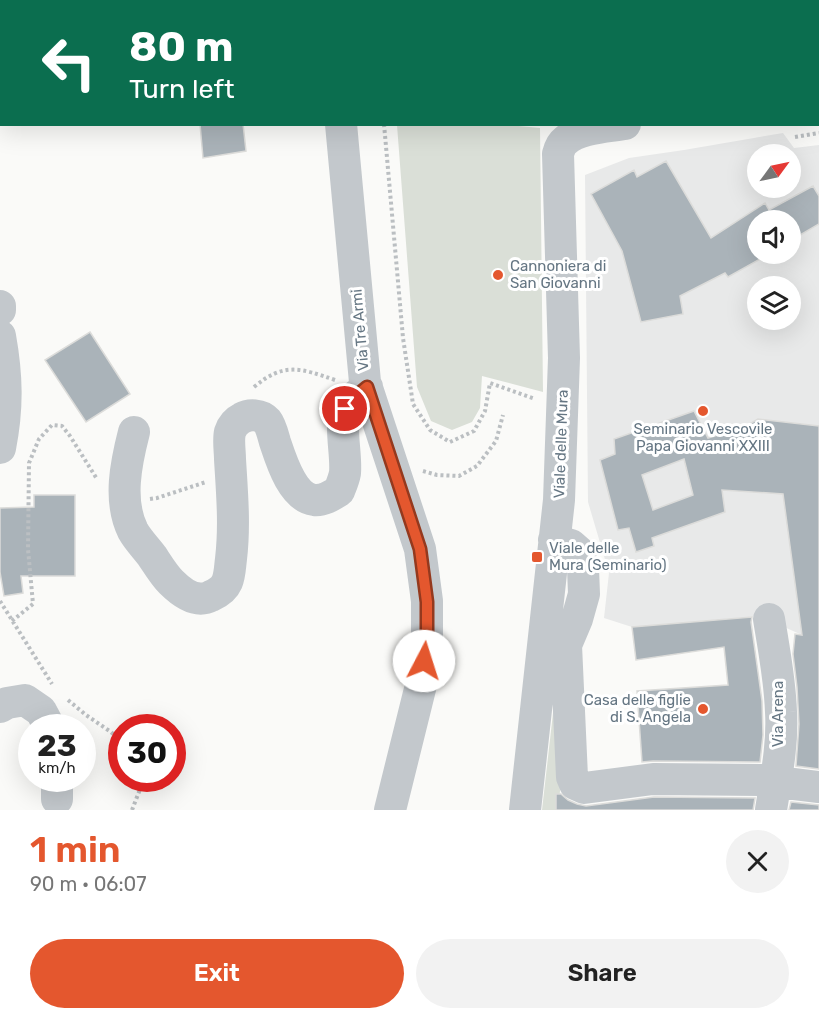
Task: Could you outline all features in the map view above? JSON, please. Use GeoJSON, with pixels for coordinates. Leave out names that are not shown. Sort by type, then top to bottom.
{"type":"FeatureCollection","features":[{"type":"Feature","properties":{"kind":"street","name":"Via Tre Armi"},"geometry":{"type":"LineString","coordinates":[[341,126],[366,384],[420,549],[427,602],[427,641],[422,681],[390,810]]}},
{"type":"Feature","properties":{"kind":"street","name":"Viale delle Mura"},"geometry":{"type":"LineString","coordinates":[[525,810],[559,500],[564,358],[558,154],[564,141],[589,130],[613,126]]}},
{"type":"Feature","properties":{"kind":"street"},"geometry":{"type":"LineString","coordinates":[[0,336],[7,388],[0,448]]}},
{"type":"Feature","properties":{"kind":"street"},"geometry":{"type":"LineString","coordinates":[[134,432],[127,462],[126,513],[134,531],[169,580],[184,594],[196,598],[208,598],[222,591],[228,580],[234,509],[230,432],[236,422],[245,416],[256,415],[266,420],[281,462],[301,495],[314,500],[327,498],[339,491],[344,475],[345,452],[342,423],[345,409],[366,384]]}},
{"type":"Feature","properties":{"kind":"street"},"geometry":{"type":"LineString","coordinates":[[554,540],[571,545],[579,552],[583,568],[584,594],[566,645],[572,777],[575,784],[584,788],[653,779],[761,780],[773,796],[819,787]]}},
{"type":"Feature","properties":{"kind":"street","name":"Via Arena"},"geometry":{"type":"LineString","coordinates":[[768,619],[779,678],[782,714],[773,796]]}},
{"type":"Feature","properties":{"kind":"street"},"geometry":{"type":"LineString","coordinates":[[0,707],[7,703],[25,700],[43,714]]}},
{"type":"Feature","properties":{"kind":"path"},"geometry":{"type":"LineString","coordinates":[[384,126],[403,338],[413,404],[430,430],[450,442],[474,430],[485,411],[490,383],[541,401]]}},
{"type":"Feature","properties":{"kind":"path"},"geometry":{"type":"LineString","coordinates":[[795,137],[819,133]]}},
{"type":"Feature","properties":{"kind":"path"},"geometry":{"type":"LineString","coordinates":[[252,388],[267,376],[287,369],[305,370],[351,387],[366,384]]}},
{"type":"Feature","properties":{"kind":"path"},"geometry":{"type":"LineString","coordinates":[[416,470],[437,475],[459,476],[477,466],[496,441],[502,415]]}},
{"type":"Feature","properties":{"kind":"path"},"geometry":{"type":"LineString","coordinates":[[12,621],[33,604],[28,549],[29,463],[39,439],[52,425],[62,426],[70,436],[111,504],[157,498],[212,480]]}},
{"type":"Feature","properties":{"kind":"path"},"geometry":{"type":"LineString","coordinates":[[0,601],[55,689]]}},
{"type":"Feature","properties":{"kind":"path"},"geometry":{"type":"LineString","coordinates":[[63,695],[108,730]]}},
{"type":"Feature","properties":{"kind":"path"},"geometry":{"type":"LineString","coordinates":[[132,810],[139,792]]}},
{"type":"Feature","properties":{"kind":"shaded area"},"geometry":{"type":"Polygon","coordinates":[[[397,126],[540,128],[543,392],[482,376],[480,408],[472,422],[452,430],[431,421],[417,387],[397,126]]]}},
{"type":"Feature","properties":{"kind":"shaded area","name":"Seminario Vescovile Papa Giovanni XXIII"},"geometry":{"type":"Polygon","coordinates":[[[783,133],[791,144],[747,144],[747,198],[801,198],[801,147],[819,145],[819,638],[802,635],[760,616],[632,627],[604,618],[609,573],[588,502],[585,175],[629,158],[783,133]]]}},
{"type":"Feature","properties":{"kind":"shaded area"},"geometry":{"type":"Polygon","coordinates":[[[558,669],[560,791],[558,810],[542,810],[558,669]]]}},
{"type":"Feature","properties":{"kind":"building"},"geometry":{"type":"Polygon","coordinates":[[[200,126],[243,126],[246,151],[203,158],[200,126]]]}},
{"type":"Feature","properties":{"kind":"building"},"geometry":{"type":"Polygon","coordinates":[[[666,161],[711,238],[747,215],[747,264],[751,264],[728,277],[725,273],[680,296],[683,314],[641,322],[622,251],[591,194],[634,170],[637,177],[666,161]]]}},
{"type":"Feature","properties":{"kind":"building"},"geometry":{"type":"Polygon","coordinates":[[[813,186],[819,196],[819,224],[801,235],[801,210],[769,210],[791,198],[801,198],[801,193],[813,186]]]}},
{"type":"Feature","properties":{"kind":"building"},"geometry":{"type":"Polygon","coordinates":[[[765,203],[769,210],[754,210],[765,203]]]}},
{"type":"Feature","properties":{"kind":"building"},"geometry":{"type":"Polygon","coordinates":[[[90,332],[130,394],[86,422],[45,360],[90,332]]]}},
{"type":"Feature","properties":{"kind":"building"},"geometry":{"type":"Polygon","coordinates":[[[694,411],[708,438],[746,426],[758,419],[819,426],[819,769],[796,766],[799,724],[793,654],[795,634],[802,635],[783,494],[722,490],[725,512],[652,538],[654,546],[636,552],[629,528],[618,530],[600,460],[615,454],[614,439],[694,411]],[[684,459],[642,475],[653,510],[693,495],[684,459]]]}},
{"type":"Feature","properties":{"kind":"building"},"geometry":{"type":"Polygon","coordinates":[[[34,495],[75,495],[75,576],[21,576],[23,593],[4,596],[0,572],[0,508],[34,507],[34,495]]]}},
{"type":"Feature","properties":{"kind":"building","name":"Casa delle figlie di S. Angela"},"geometry":{"type":"Polygon","coordinates":[[[752,617],[762,701],[763,735],[760,762],[642,762],[637,691],[728,685],[724,647],[636,660],[632,627],[752,617]]]}},
{"type":"Feature","properties":{"kind":"building"},"geometry":{"type":"Polygon","coordinates":[[[556,794],[561,794],[568,800],[586,806],[654,797],[755,798],[753,810],[556,810],[556,794]]]}},
{"type":"Feature","properties":{"kind":"building"},"geometry":{"type":"Polygon","coordinates":[[[791,802],[819,805],[819,810],[789,810],[791,802]]]}},
{"type":"Feature","properties":{"kind":"place","name":"Cannoniera di San Giovanni"},"geometry":{"type":"Point","coordinates":[498,275]}},
{"type":"Feature","properties":{"kind":"place","name":"Seminario Vescovile Papa Giovanni XXIII"},"geometry":{"type":"Point","coordinates":[703,411]}},
{"type":"Feature","properties":{"kind":"place","name":"Viale delle Mura (Seminario)"},"geometry":{"type":"Point","coordinates":[537,557]}},
{"type":"Feature","properties":{"kind":"place","name":"Casa delle figlie di S. Angela"},"geometry":{"type":"Point","coordinates":[703,709]}},
{"type":"Feature","properties":{"kind":"route"},"geometry":{"type":"LineString","coordinates":[[345,409],[350,401],[367,387],[420,549],[427,602],[427,641],[424,661]]}}]}
